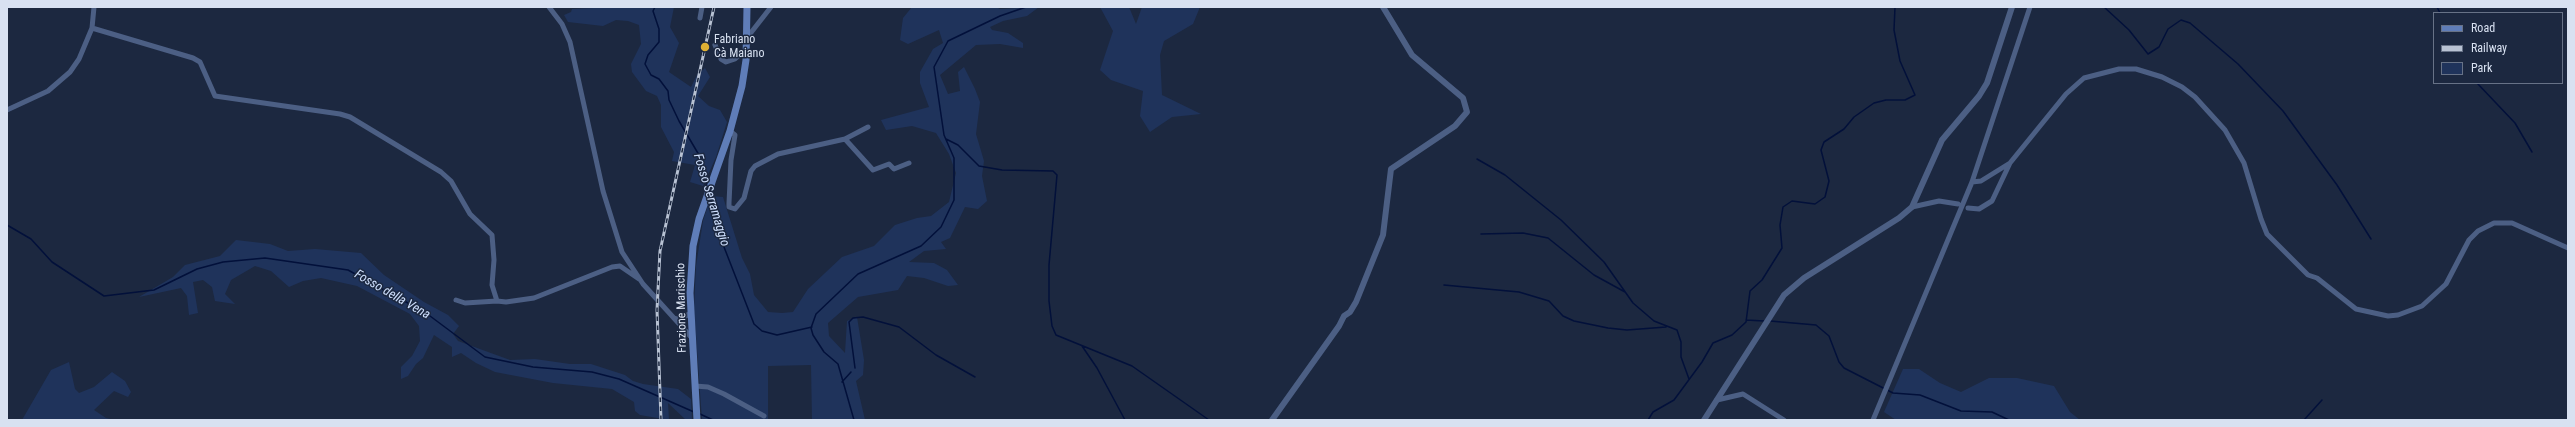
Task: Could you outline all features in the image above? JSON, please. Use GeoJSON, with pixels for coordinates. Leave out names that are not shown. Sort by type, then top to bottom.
{"type":"FeatureCollection","features":[{"type":"Feature","properties":{"kind":"main road","name":"Frazione Marischio"},"geometry":{"type":"LineString","coordinates":[[697,415],[690,313],[692,261],[699,219],[730,131],[742,86],[746,49],[747,7]]}},
{"type":"Feature","properties":{"kind":"street"},"geometry":{"type":"LineString","coordinates":[[7,110],[48,91],[70,72],[79,58],[92,28],[94,7]]}},
{"type":"Feature","properties":{"kind":"street"},"geometry":{"type":"LineString","coordinates":[[549,7],[562,24],[570,42],[612,225],[622,252],[640,279],[692,338]]}},
{"type":"Feature","properties":{"kind":"street"},"geometry":{"type":"LineString","coordinates":[[700,18],[702,7]]}},
{"type":"Feature","properties":{"kind":"street"},"geometry":{"type":"LineString","coordinates":[[746,39],[771,7]]}},
{"type":"Feature","properties":{"kind":"street"},"geometry":{"type":"LineString","coordinates":[[1272,420],[1340,326],[1344,316],[1350,312],[1356,302],[1383,235],[1392,169],[1455,126],[1467,112],[1463,98],[1409,52],[1383,7]]}},
{"type":"Feature","properties":{"kind":"street"},"geometry":{"type":"LineString","coordinates":[[1704,420],[1773,310],[1793,287],[1899,218],[1912,207],[1942,140],[1979,96],[1986,83],[2012,7]]}},
{"type":"Feature","properties":{"kind":"street"},"geometry":{"type":"LineString","coordinates":[[1873,420],[1916,322],[1972,182],[2030,7]]}},
{"type":"Feature","properties":{"kind":"street"},"geometry":{"type":"LineString","coordinates":[[92,28],[193,58],[200,62],[215,96],[340,114],[350,117],[441,172],[451,181],[470,214],[487,228],[492,235],[494,260],[492,285],[497,301]]}},
{"type":"Feature","properties":{"kind":"street"},"geometry":{"type":"LineString","coordinates":[[715,46],[720,59],[726,62],[735,59],[746,49]]}},
{"type":"Feature","properties":{"kind":"street"},"geometry":{"type":"LineString","coordinates":[[1968,208],[1979,209],[1992,201],[2010,163],[2022,146],[2048,119],[2074,86],[2084,78],[2099,73],[2136,69],[2162,77],[2182,87],[2195,97],[2225,130],[2244,163],[2261,220],[2267,234],[2308,275],[2317,278],[2356,308],[2393,315],[2422,306],[2446,284],[2469,240],[2478,231],[2494,223],[2512,223],[2568,248]]}},
{"type":"Feature","properties":{"kind":"street"},"geometry":{"type":"LineString","coordinates":[[730,131],[735,135],[731,160],[729,203],[731,209],[738,206],[744,198],[751,171],[755,166],[778,154],[845,139],[868,127]]}},
{"type":"Feature","properties":{"kind":"street"},"geometry":{"type":"LineString","coordinates":[[845,139],[873,170],[889,164],[894,169],[909,163]]}},
{"type":"Feature","properties":{"kind":"street"},"geometry":{"type":"LineString","coordinates":[[1972,182],[1981,181],[2010,163]]}},
{"type":"Feature","properties":{"kind":"street"},"geometry":{"type":"LineString","coordinates":[[1912,207],[1939,201],[1958,204]]}},
{"type":"Feature","properties":{"kind":"street"},"geometry":{"type":"LineString","coordinates":[[456,300],[465,303],[497,301],[506,302],[534,298],[612,267],[620,266],[640,279]]}},
{"type":"Feature","properties":{"kind":"street"},"geometry":{"type":"LineString","coordinates":[[674,318],[682,318],[690,313]]}},
{"type":"Feature","properties":{"kind":"street"},"geometry":{"type":"LineString","coordinates":[[674,318],[682,325],[691,328]]}},
{"type":"Feature","properties":{"kind":"street"},"geometry":{"type":"LineString","coordinates":[[695,386],[708,387],[764,416]]}},
{"type":"Feature","properties":{"kind":"street"},"geometry":{"type":"LineString","coordinates":[[1717,400],[1743,394],[1784,420]]}},
{"type":"Feature","properties":{"kind":"green space"},"geometry":{"type":"Polygon","coordinates":[[[674,7],[670,27],[679,43],[669,72],[691,87],[697,75],[705,68],[710,77],[698,96],[709,106],[720,110],[727,122],[716,157],[703,186],[690,182],[695,165],[672,161],[674,152],[661,127],[661,105],[657,96],[646,91],[632,72],[631,64],[641,44],[639,25],[628,21],[616,20],[603,26],[568,22],[564,15],[571,12],[572,9],[674,7]]]}},
{"type":"Feature","properties":{"kind":"green space"},"geometry":{"type":"Polygon","coordinates":[[[912,7],[996,7],[1000,9],[1039,7],[1027,16],[1003,21],[990,27],[992,30],[1008,33],[1023,43],[1023,48],[1000,44],[976,45],[940,75],[948,94],[960,91],[958,72],[964,67],[980,102],[976,134],[984,161],[982,176],[987,201],[978,209],[965,207],[950,238],[941,242],[946,249],[924,251],[909,262],[934,263],[947,270],[958,285],[948,286],[924,278],[907,276],[898,290],[858,297],[828,323],[829,336],[845,353],[847,321],[857,317],[864,360],[863,375],[856,381],[865,420],[812,420],[811,365],[768,366],[768,420],[702,420],[694,307],[696,266],[703,221],[711,196],[723,197],[742,258],[750,274],[754,295],[768,312],[782,313],[793,312],[808,289],[842,257],[874,246],[895,225],[917,218],[931,216],[949,202],[956,173],[949,154],[936,133],[912,126],[886,130],[881,120],[929,107],[920,83],[920,72],[933,49],[943,43],[939,30],[908,44],[900,40],[903,18],[912,7]]]}},
{"type":"Feature","properties":{"kind":"green space"},"geometry":{"type":"Polygon","coordinates":[[[1100,7],[1129,7],[1136,24],[1142,7],[1200,7],[1193,24],[1164,41],[1160,55],[1162,95],[1201,114],[1172,117],[1150,132],[1140,116],[1143,91],[1111,80],[1100,70],[1113,31],[1100,7]]]}},
{"type":"Feature","properties":{"kind":"green space"},"geometry":{"type":"Polygon","coordinates":[[[236,240],[270,244],[288,251],[315,249],[361,253],[384,275],[424,302],[448,315],[459,326],[453,334],[458,341],[510,360],[535,359],[570,364],[591,364],[625,375],[633,381],[643,384],[678,389],[691,399],[692,420],[686,420],[668,403],[669,420],[640,415],[635,411],[634,402],[612,389],[553,383],[495,372],[476,363],[461,353],[452,357],[452,347],[434,335],[423,358],[416,364],[408,376],[401,379],[401,367],[412,356],[420,341],[419,326],[410,314],[357,286],[321,278],[303,281],[289,287],[271,271],[255,266],[231,280],[225,294],[235,304],[215,301],[212,287],[203,280],[193,282],[198,313],[189,315],[187,296],[181,288],[139,297],[173,277],[185,265],[220,256],[236,240]]]}},
{"type":"Feature","properties":{"kind":"green space"},"geometry":{"type":"Polygon","coordinates":[[[69,362],[75,389],[79,393],[94,387],[112,372],[125,381],[131,392],[128,397],[114,391],[94,410],[106,418],[115,420],[22,420],[51,370],[69,362]]]}},
{"type":"Feature","properties":{"kind":"green space"},"geometry":{"type":"Polygon","coordinates":[[[1903,369],[1919,369],[1940,383],[1961,392],[1989,378],[2017,378],[2054,386],[2070,412],[2080,420],[1896,420],[1884,412],[1903,369]]]}},
{"type":"Feature","properties":{"kind":"waterway","name":"Fosso Serramaggio"},"geometry":{"type":"LineString","coordinates":[[655,7],[653,11],[659,29],[659,42],[648,55],[645,64],[651,75],[659,79],[668,91],[669,100],[679,121],[699,155],[707,186]]}},
{"type":"Feature","properties":{"kind":"waterway"},"geometry":{"type":"LineString","coordinates":[[854,420],[838,364],[824,352],[813,335],[811,328],[816,314],[858,274],[921,246],[941,227],[954,200],[954,158],[944,135],[934,67],[948,41],[1000,16],[1026,7]]}},
{"type":"Feature","properties":{"kind":"waterway"},"geometry":{"type":"LineString","coordinates":[[1648,420],[1653,412],[1674,400],[1702,362],[1713,343],[1732,335],[1746,322],[1750,291],[1762,280],[1782,248],[1780,225],[1783,207],[1792,201],[1815,204],[1825,197],[1829,181],[1821,150],[1824,142],[1844,129],[1854,117],[1874,103],[1886,100],[1905,100],[1915,95],[1900,61],[1894,30],[1895,7]]}},
{"type":"Feature","properties":{"kind":"waterway"},"geometry":{"type":"LineString","coordinates":[[2104,7],[2129,30],[2148,54],[2159,47],[2168,29],[2181,20],[2190,23],[2238,64],[2283,111],[2337,185],[2371,239]]}},
{"type":"Feature","properties":{"kind":"waterway"},"geometry":{"type":"LineString","coordinates":[[2437,7],[2440,12]]}},
{"type":"Feature","properties":{"kind":"waterway"},"geometry":{"type":"LineString","coordinates":[[2478,84],[2515,123],[2532,152]]}},
{"type":"Feature","properties":{"kind":"waterway"},"geometry":{"type":"LineString","coordinates":[[946,139],[958,145],[979,166],[1002,170],[1053,171],[1057,175],[1049,265],[1049,301],[1052,326],[1056,335],[1132,366],[1209,420]]}},
{"type":"Feature","properties":{"kind":"waterway"},"geometry":{"type":"LineString","coordinates":[[1477,159],[1505,175],[1561,220],[1604,262],[1633,303],[1654,321],[1677,330],[1681,342],[1681,357],[1689,379]]}},
{"type":"Feature","properties":{"kind":"waterway","name":"Fosso Serramaggio"},"geometry":{"type":"LineString","coordinates":[[709,198],[717,229],[754,324],[762,331],[777,335],[812,327]]}},
{"type":"Feature","properties":{"kind":"waterway","name":"Fosso della Vena"},"geometry":{"type":"LineString","coordinates":[[7,225],[31,239],[52,262],[104,296],[154,290],[197,269],[223,262],[265,258],[348,270],[426,313],[485,357],[533,367],[592,372],[619,379],[694,412]]}},
{"type":"Feature","properties":{"kind":"waterway"},"geometry":{"type":"LineString","coordinates":[[1481,234],[1523,233],[1548,238],[1594,275],[1625,292]]}},
{"type":"Feature","properties":{"kind":"waterway"},"geometry":{"type":"LineString","coordinates":[[1444,285],[1519,292],[1549,301],[1563,316],[1574,321],[1608,328],[1627,330],[1666,327]]}},
{"type":"Feature","properties":{"kind":"waterway"},"geometry":{"type":"LineString","coordinates":[[855,368],[849,322],[853,318],[863,317],[899,327],[936,355],[975,377]]}},
{"type":"Feature","properties":{"kind":"waterway"},"geometry":{"type":"LineString","coordinates":[[1746,320],[1764,321]]}},
{"type":"Feature","properties":{"kind":"waterway"},"geometry":{"type":"LineString","coordinates":[[1770,321],[1816,325],[1829,336],[1839,362],[1844,368],[1893,393],[1920,395],[1961,411],[1992,412],[2009,420]]}},
{"type":"Feature","properties":{"kind":"waterway"},"geometry":{"type":"LineString","coordinates":[[1082,346],[1097,368],[1125,420]]}},
{"type":"Feature","properties":{"kind":"waterway"},"geometry":{"type":"LineString","coordinates":[[842,382],[851,372]]}},
{"type":"Feature","properties":{"kind":"waterway"},"geometry":{"type":"LineString","coordinates":[[2304,420],[2322,400]]}},
{"type":"Feature","properties":{"kind":"waterway","name":"Fosso della Vena"},"geometry":{"type":"LineString","coordinates":[[700,414],[713,420]]}},
{"type":"Feature","properties":{"kind":"railway"},"geometry":{"type":"LineString","coordinates":[[661,420],[657,310],[660,251],[714,7]]}},
{"type":"Feature","properties":{"kind":"place","name":"Fabriano Cà Maiano"},"geometry":{"type":"Point","coordinates":[705,47]}}]}
